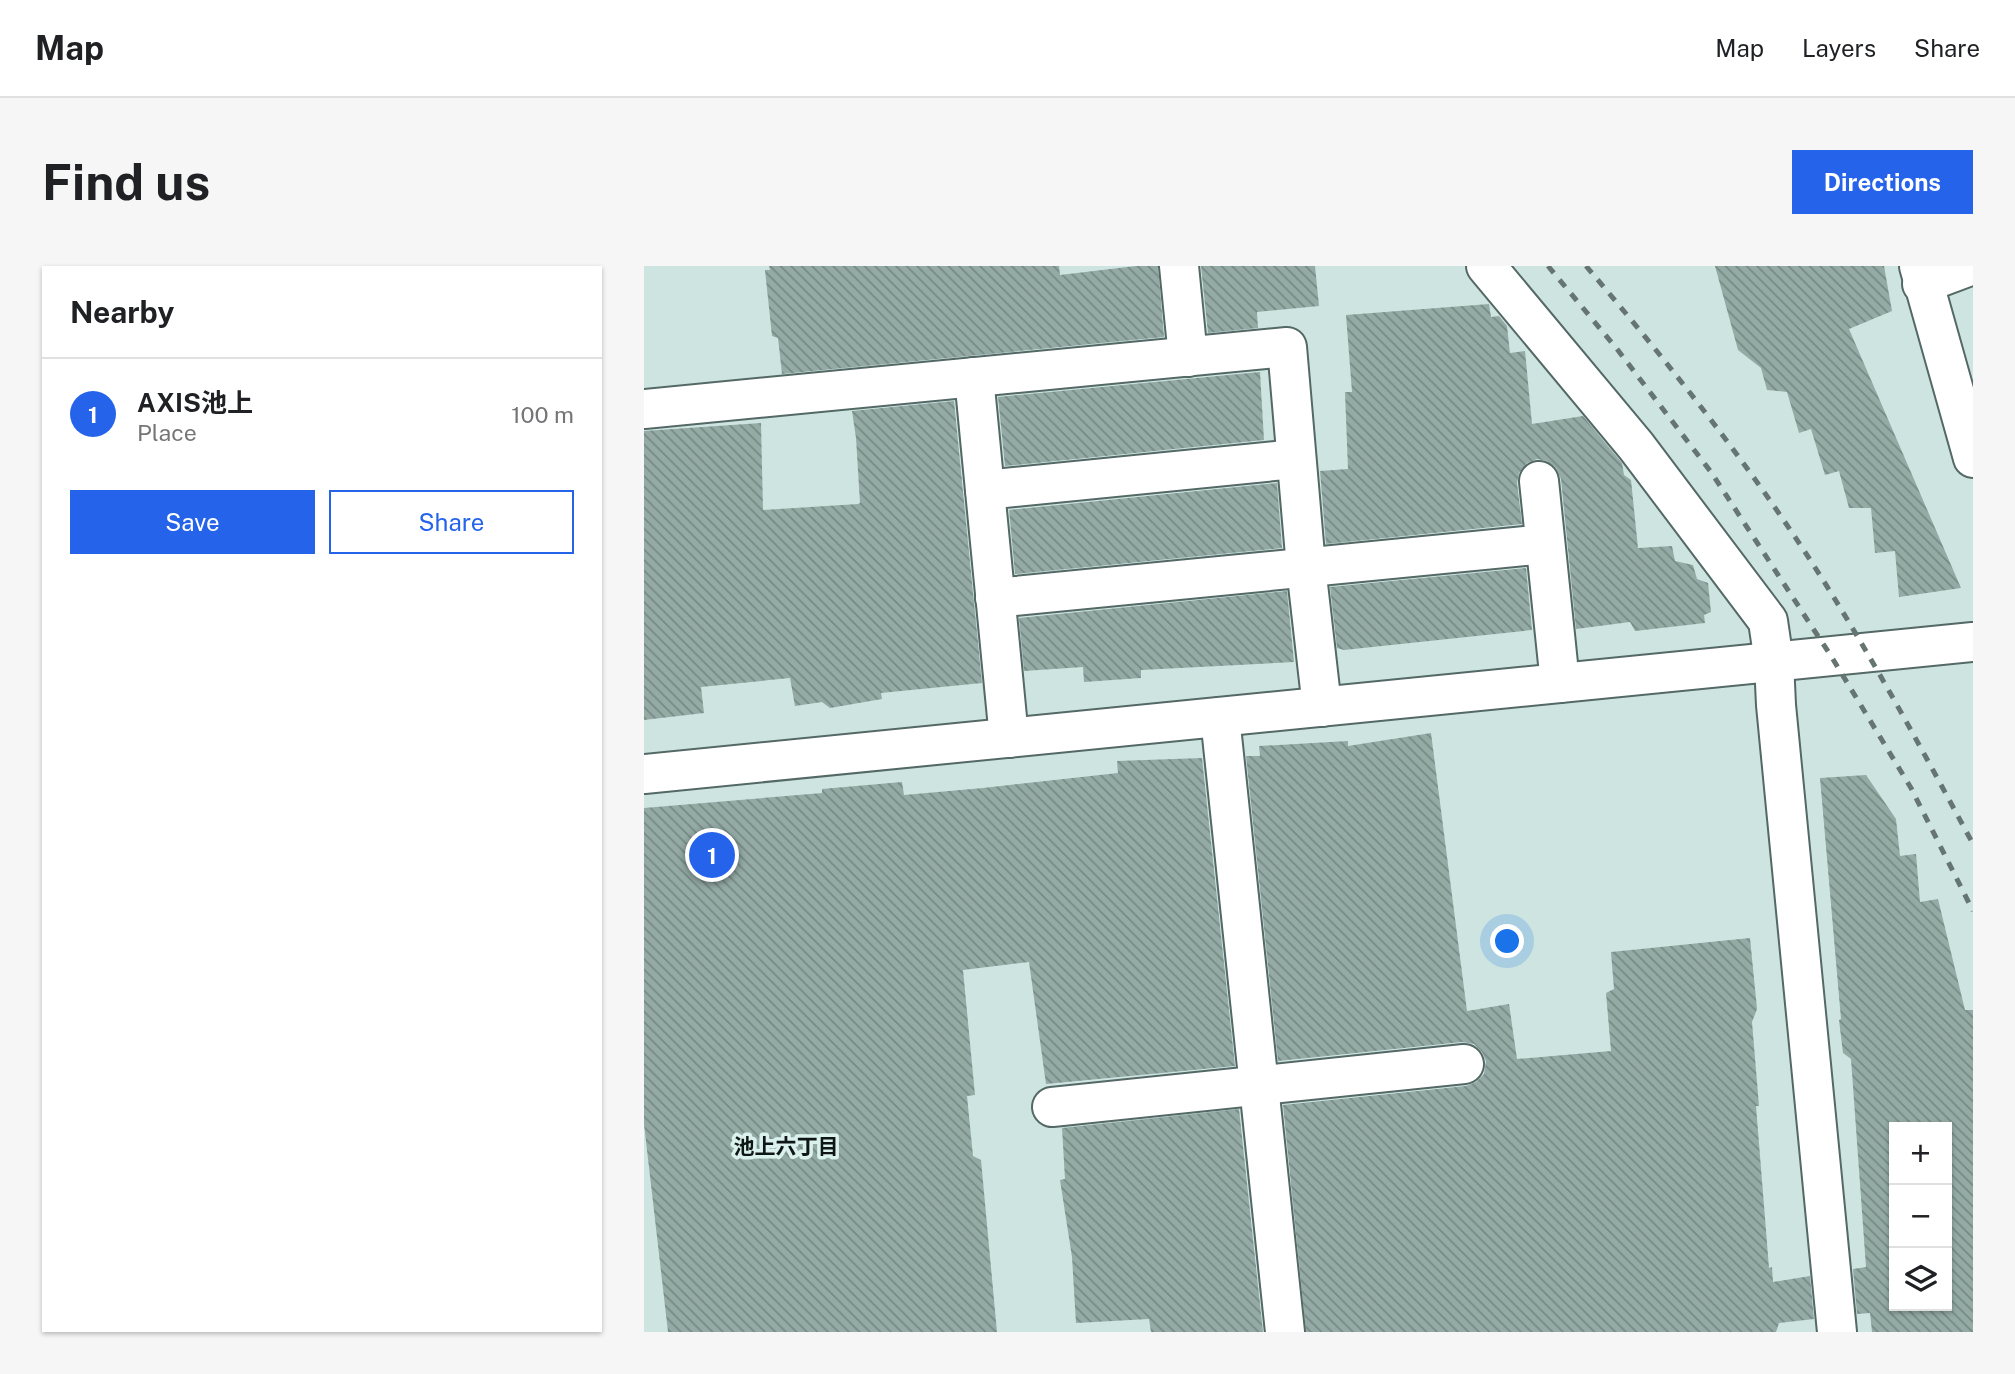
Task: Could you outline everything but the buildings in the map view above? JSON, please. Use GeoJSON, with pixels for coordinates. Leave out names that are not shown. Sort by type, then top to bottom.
{"type":"FeatureCollection","features":[{"type":"Feature","properties":{"kind":"street"},"geometry":{"type":"LineString","coordinates":[[1179,266],[1188,357]]}},
{"type":"Feature","properties":{"kind":"street"},"geometry":{"type":"LineString","coordinates":[[1486,266],[1636,446],[1768,621],[1837,1332]]}},
{"type":"Feature","properties":{"kind":"street"},"geometry":{"type":"LineString","coordinates":[[1970,266],[1921,275],[1973,458]]}},
{"type":"Feature","properties":{"kind":"street"},"geometry":{"type":"LineString","coordinates":[[644,409],[1287,347],[1306,567],[1322,707]]}},
{"type":"Feature","properties":{"kind":"street"},"geometry":{"type":"LineString","coordinates":[[974,377],[1009,738]]}},
{"type":"Feature","properties":{"kind":"street"},"geometry":{"type":"LineString","coordinates":[[985,490],[1296,459]]}},
{"type":"Feature","properties":{"kind":"street"},"geometry":{"type":"LineString","coordinates":[[1539,481],[1560,683]]}},
{"type":"Feature","properties":{"kind":"street"},"geometry":{"type":"LineString","coordinates":[[995,598],[1545,544]]}},
{"type":"Feature","properties":{"kind":"street"},"geometry":{"type":"LineString","coordinates":[[644,774],[1973,642]]}},
{"type":"Feature","properties":{"kind":"street"},"geometry":{"type":"LineString","coordinates":[[1220,717],[1285,1332]]}},
{"type":"Feature","properties":{"kind":"street"},"geometry":{"type":"LineString","coordinates":[[1052,1107],[1464,1064]]}},
{"type":"Feature","properties":{"kind":"railway"},"geometry":{"type":"LineString","coordinates":[[1548,266],[1617,349],[1711,472],[1831,656],[1911,788],[1973,911]]}},
{"type":"Feature","properties":{"kind":"railway"},"geometry":{"type":"LineString","coordinates":[[1586,266],[1710,419],[1796,539],[1882,678],[1973,844]]}},
{"type":"Feature","properties":{"kind":"place","name":"AXIS池上"},"geometry":{"type":"Point","coordinates":[712,855]}},
{"type":"Feature","properties":{"kind":"district","name":"池上六丁目"},"geometry":{"type":"Point","coordinates":[786,1146]}}]}
